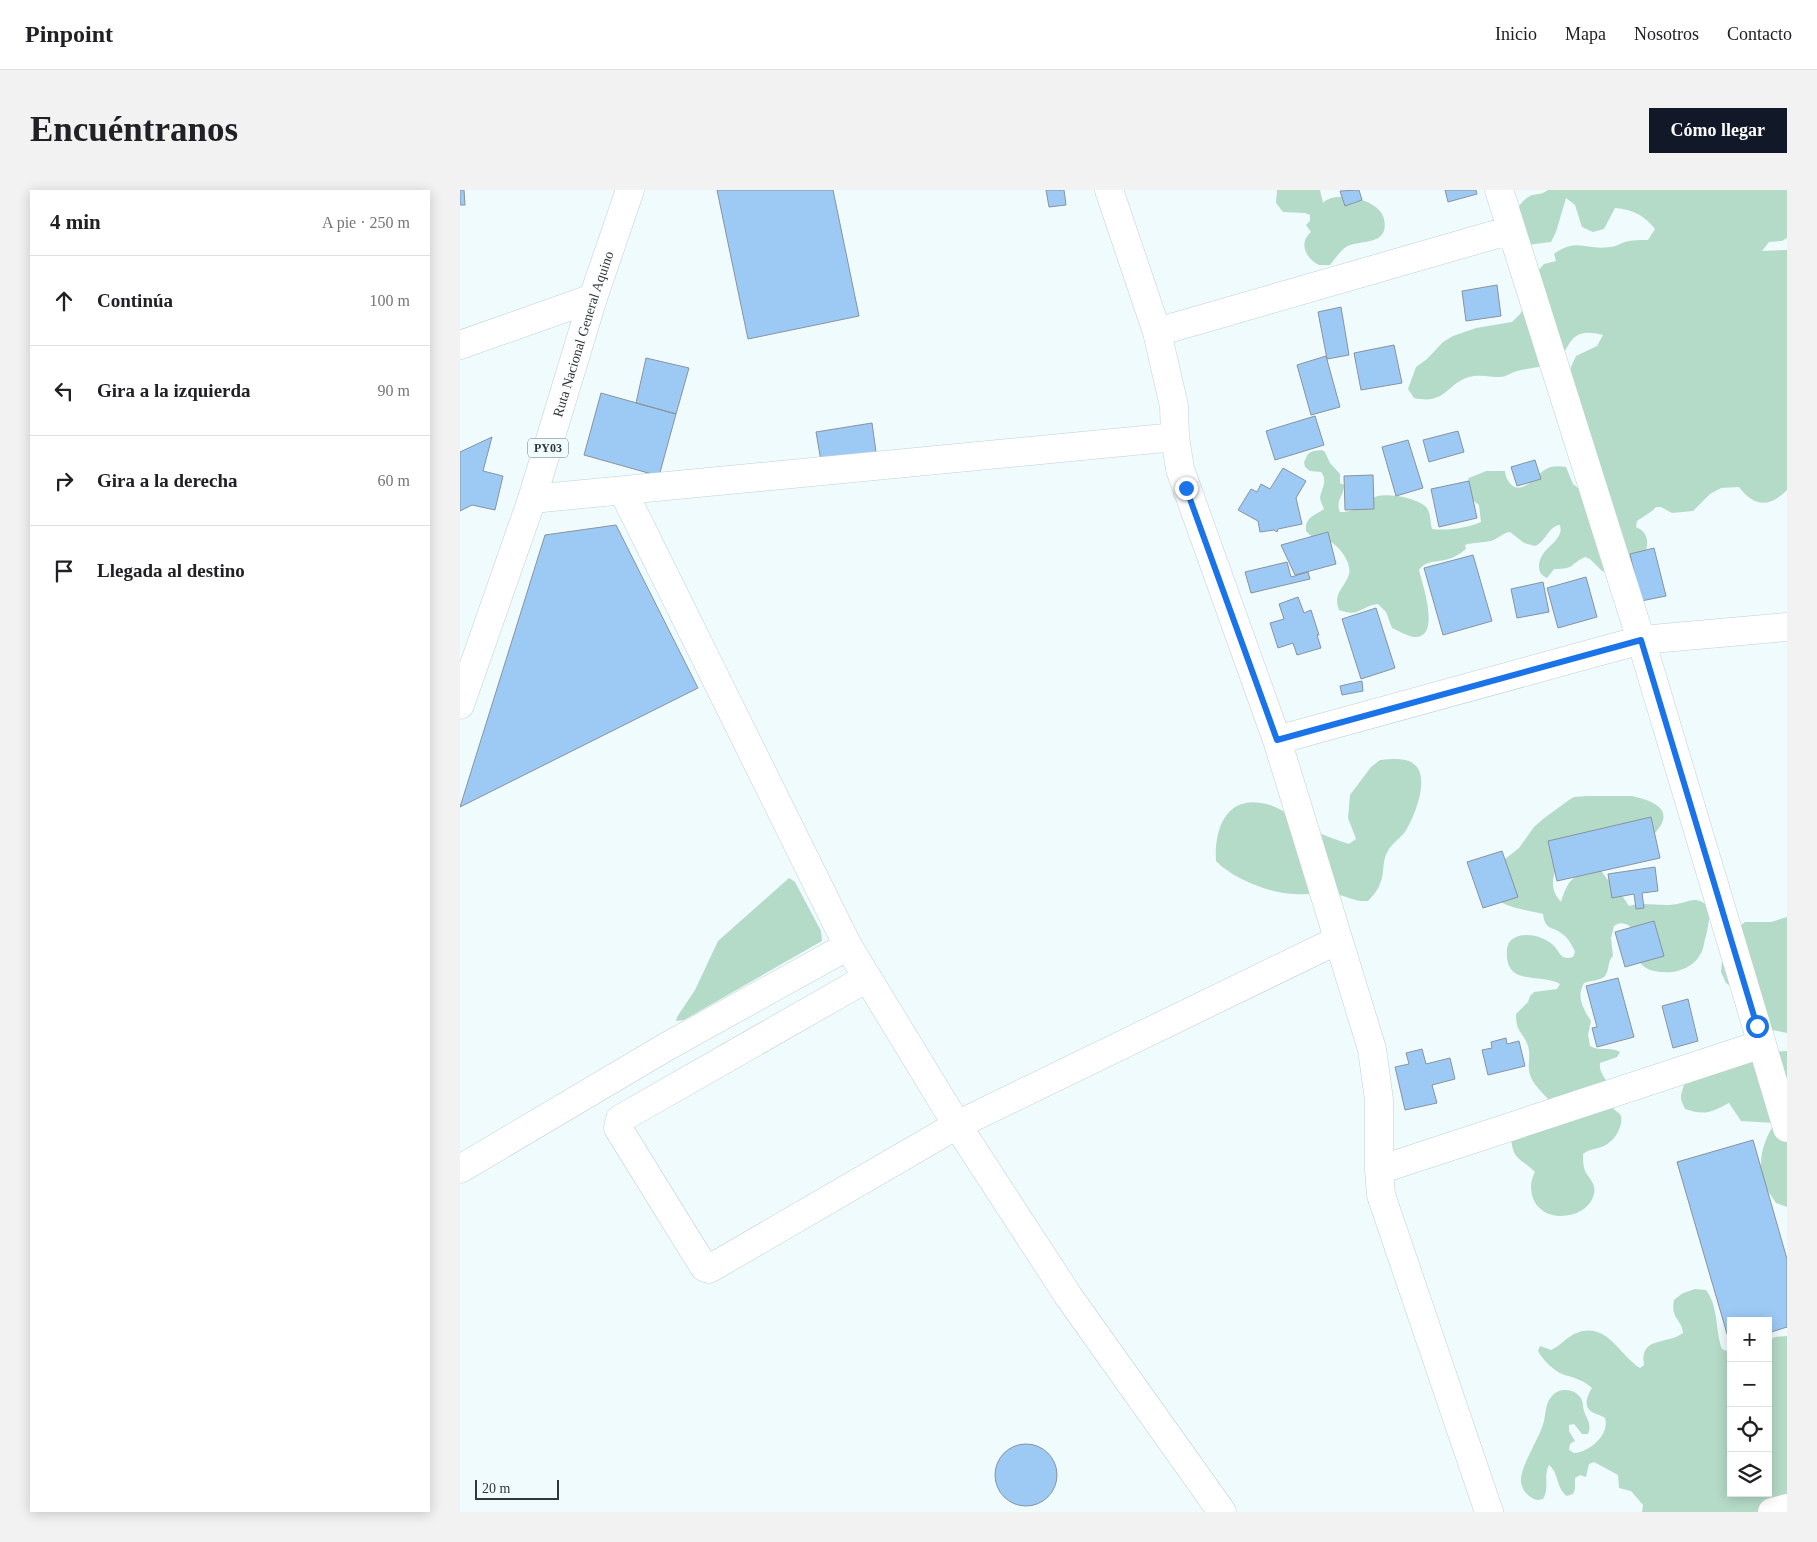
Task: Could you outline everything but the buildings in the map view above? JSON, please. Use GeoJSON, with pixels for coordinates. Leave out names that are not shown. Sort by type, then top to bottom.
{"type":"FeatureCollection","features":[{"type":"Feature","properties":{"kind":"main road","name":"Ruta Nacional General Aquino"},"geometry":{"type":"LineString","coordinates":[[460,705],[532,500],[593,298],[630,190]]}},
{"type":"Feature","properties":{"kind":"main road"},"geometry":{"type":"LineString","coordinates":[[1109,190],[1157,332],[1174,406],[1175,437],[1180,470],[1277,740],[1372,1049],[1379,1100],[1378,1170],[1381,1195],[1489,1512]]}},
{"type":"Feature","properties":{"kind":"main road"},"geometry":{"type":"LineString","coordinates":[[1499,190],[1641,640],[1787,1128]]}},
{"type":"Feature","properties":{"kind":"main road"},"geometry":{"type":"LineString","coordinates":[[1157,332],[1511,230]]}},
{"type":"Feature","properties":{"kind":"main road"},"geometry":{"type":"LineString","coordinates":[[460,345],[593,298]]}},
{"type":"Feature","properties":{"kind":"main road"},"geometry":{"type":"LineString","coordinates":[[532,500],[1175,437]]}},
{"type":"Feature","properties":{"kind":"main road"},"geometry":{"type":"LineString","coordinates":[[623,491],[848,946],[957,1125],[1070,1297],[1222,1512]]}},
{"type":"Feature","properties":{"kind":"main road"},"geometry":{"type":"LineString","coordinates":[[1277,740],[1641,640],[1787,627]]}},
{"type":"Feature","properties":{"kind":"main road"},"geometry":{"type":"LineString","coordinates":[[867,978],[620,1119],[618,1128],[704,1267],[709,1269],[957,1125],[1338,940]]}},
{"type":"Feature","properties":{"kind":"main road"},"geometry":{"type":"LineString","coordinates":[[460,1169],[666,1047],[848,946]]}},
{"type":"Feature","properties":{"kind":"main road"},"geometry":{"type":"LineString","coordinates":[[1378,1170],[1762,1044]]}},
{"type":"Feature","properties":{"kind":"main road"},"geometry":{"type":"LineString","coordinates":[[1772,1512],[1787,1508]]}},
{"type":"Feature","properties":{"kind":"green space"},"geometry":{"type":"Polygon","coordinates":[[[1277,190],[1320,190],[1323,203],[1328,199],[1336,197],[1356,198],[1366,201],[1381,212],[1385,228],[1378,238],[1372,241],[1346,247],[1330,265],[1319,265],[1310,259],[1304,246],[1307,236],[1311,232],[1306,225],[1310,221],[1310,215],[1283,212],[1276,203],[1277,190]]]}},
{"type":"Feature","properties":{"kind":"green space"},"geometry":{"type":"Polygon","coordinates":[[[1548,190],[1787,190],[1787,238],[1782,241],[1769,242],[1762,251],[1787,250],[1787,490],[1774,500],[1762,503],[1750,498],[1739,487],[1721,488],[1710,494],[1693,511],[1672,513],[1661,507],[1656,507],[1637,521],[1636,527],[1643,531],[1647,543],[1644,557],[1635,577],[1602,571],[1590,559],[1585,557],[1569,567],[1554,569],[1547,578],[1543,576],[1539,570],[1541,557],[1559,536],[1560,525],[1553,528],[1535,546],[1524,543],[1510,532],[1491,541],[1465,545],[1466,549],[1456,556],[1427,563],[1419,570],[1426,597],[1429,620],[1427,629],[1422,635],[1414,637],[1392,628],[1386,612],[1378,604],[1351,613],[1339,610],[1337,604],[1338,595],[1349,574],[1346,559],[1336,545],[1327,540],[1313,537],[1306,531],[1309,520],[1324,509],[1320,497],[1324,484],[1323,475],[1321,472],[1310,471],[1305,467],[1304,462],[1308,454],[1313,451],[1322,450],[1325,452],[1330,463],[1340,474],[1340,483],[1344,485],[1339,502],[1340,512],[1353,510],[1378,496],[1403,497],[1417,501],[1428,509],[1432,529],[1444,530],[1470,526],[1481,522],[1479,505],[1470,498],[1464,489],[1469,478],[1486,471],[1505,471],[1510,484],[1519,488],[1528,484],[1551,467],[1566,467],[1573,484],[1578,488],[1584,486],[1567,391],[1571,367],[1576,356],[1597,346],[1603,335],[1582,334],[1571,341],[1564,353],[1552,363],[1502,377],[1469,377],[1461,380],[1445,393],[1433,399],[1414,398],[1408,389],[1416,367],[1427,359],[1443,342],[1453,336],[1476,328],[1512,322],[1520,314],[1531,295],[1537,272],[1544,264],[1556,261],[1554,254],[1569,246],[1602,248],[1630,241],[1648,240],[1655,229],[1638,214],[1615,208],[1604,229],[1593,232],[1582,227],[1575,205],[1566,198],[1556,232],[1551,242],[1527,245],[1514,213],[1527,198],[1548,190]]]}},
{"type":"Feature","properties":{"kind":"green space"},"geometry":{"type":"Polygon","coordinates":[[[1380,760],[1406,760],[1414,764],[1419,770],[1421,788],[1413,817],[1405,832],[1387,852],[1380,883],[1368,901],[1358,901],[1335,894],[1293,894],[1273,891],[1241,879],[1216,861],[1216,848],[1221,824],[1226,815],[1244,803],[1256,802],[1276,807],[1313,830],[1349,844],[1356,839],[1348,818],[1350,795],[1371,767],[1380,760]]]}},
{"type":"Feature","properties":{"kind":"green space"},"geometry":{"type":"Polygon","coordinates":[[[1632,796],[1655,804],[1660,808],[1663,813],[1661,826],[1654,834],[1557,866],[1553,885],[1555,894],[1561,902],[1570,881],[1600,869],[1607,879],[1613,882],[1629,906],[1641,904],[1671,905],[1697,900],[1703,902],[1709,909],[1708,926],[1703,949],[1695,961],[1686,968],[1669,972],[1654,971],[1643,966],[1634,929],[1624,923],[1614,926],[1611,938],[1613,956],[1606,975],[1598,980],[1584,983],[1581,998],[1583,1007],[1591,1021],[1588,1035],[1590,1046],[1620,1052],[1617,1057],[1600,1063],[1600,1066],[1609,1087],[1611,1106],[1621,1116],[1621,1123],[1617,1133],[1608,1144],[1583,1154],[1585,1171],[1594,1188],[1594,1194],[1590,1203],[1574,1214],[1554,1215],[1544,1212],[1537,1205],[1531,1189],[1535,1172],[1515,1154],[1511,1135],[1547,1104],[1548,1099],[1531,1078],[1529,1048],[1518,1029],[1516,1014],[1528,1002],[1534,992],[1557,989],[1560,984],[1517,974],[1511,969],[1507,949],[1512,939],[1531,935],[1551,943],[1565,958],[1573,957],[1575,952],[1566,937],[1545,923],[1543,914],[1515,908],[1501,902],[1500,863],[1519,848],[1534,827],[1574,797],[1632,796]]]}},
{"type":"Feature","properties":{"kind":"green space"},"geometry":{"type":"Polygon","coordinates":[[[789,878],[795,882],[821,931],[822,941],[684,1020],[676,1021],[695,990],[718,941],[789,878]]]}},
{"type":"Feature","properties":{"kind":"green space"},"geometry":{"type":"Polygon","coordinates":[[[1787,917],[1787,1033],[1768,1029],[1736,989],[1726,983],[1721,972],[1722,961],[1736,929],[1745,922],[1771,922],[1787,917]]]}},
{"type":"Feature","properties":{"kind":"green space"},"geometry":{"type":"Polygon","coordinates":[[[1706,1048],[1767,1052],[1787,1051],[1787,1207],[1776,1203],[1765,1186],[1762,1175],[1762,1151],[1775,1123],[1741,1121],[1729,1103],[1718,1109],[1703,1113],[1685,1109],[1681,1098],[1684,1086],[1706,1048]]]}},
{"type":"Feature","properties":{"kind":"green space"},"geometry":{"type":"Polygon","coordinates":[[[1695,1289],[1706,1290],[1715,1311],[1722,1349],[1727,1351],[1727,1497],[1772,1497],[1772,1339],[1787,1336],[1787,1512],[1642,1512],[1643,1505],[1631,1491],[1619,1488],[1618,1475],[1594,1462],[1589,1464],[1586,1477],[1580,1475],[1575,1478],[1573,1494],[1567,1496],[1563,1493],[1549,1465],[1547,1469],[1546,1491],[1543,1499],[1538,1500],[1529,1496],[1524,1491],[1521,1476],[1542,1428],[1547,1405],[1552,1396],[1566,1390],[1576,1393],[1582,1401],[1589,1423],[1589,1430],[1588,1434],[1582,1434],[1574,1424],[1569,1425],[1569,1431],[1575,1441],[1570,1444],[1569,1450],[1574,1453],[1592,1446],[1602,1436],[1606,1424],[1605,1418],[1590,1411],[1588,1408],[1587,1398],[1592,1388],[1581,1381],[1562,1374],[1552,1367],[1538,1351],[1540,1346],[1551,1350],[1574,1334],[1595,1331],[1611,1340],[1640,1368],[1644,1365],[1646,1349],[1650,1345],[1677,1337],[1683,1333],[1673,1306],[1674,1300],[1683,1293],[1695,1289]]]}},
{"type":"Feature","properties":{"kind":"route"},"geometry":{"type":"LineString","coordinates":[[1186,488],[1277,740],[1641,640],[1757,1026]]}}]}
